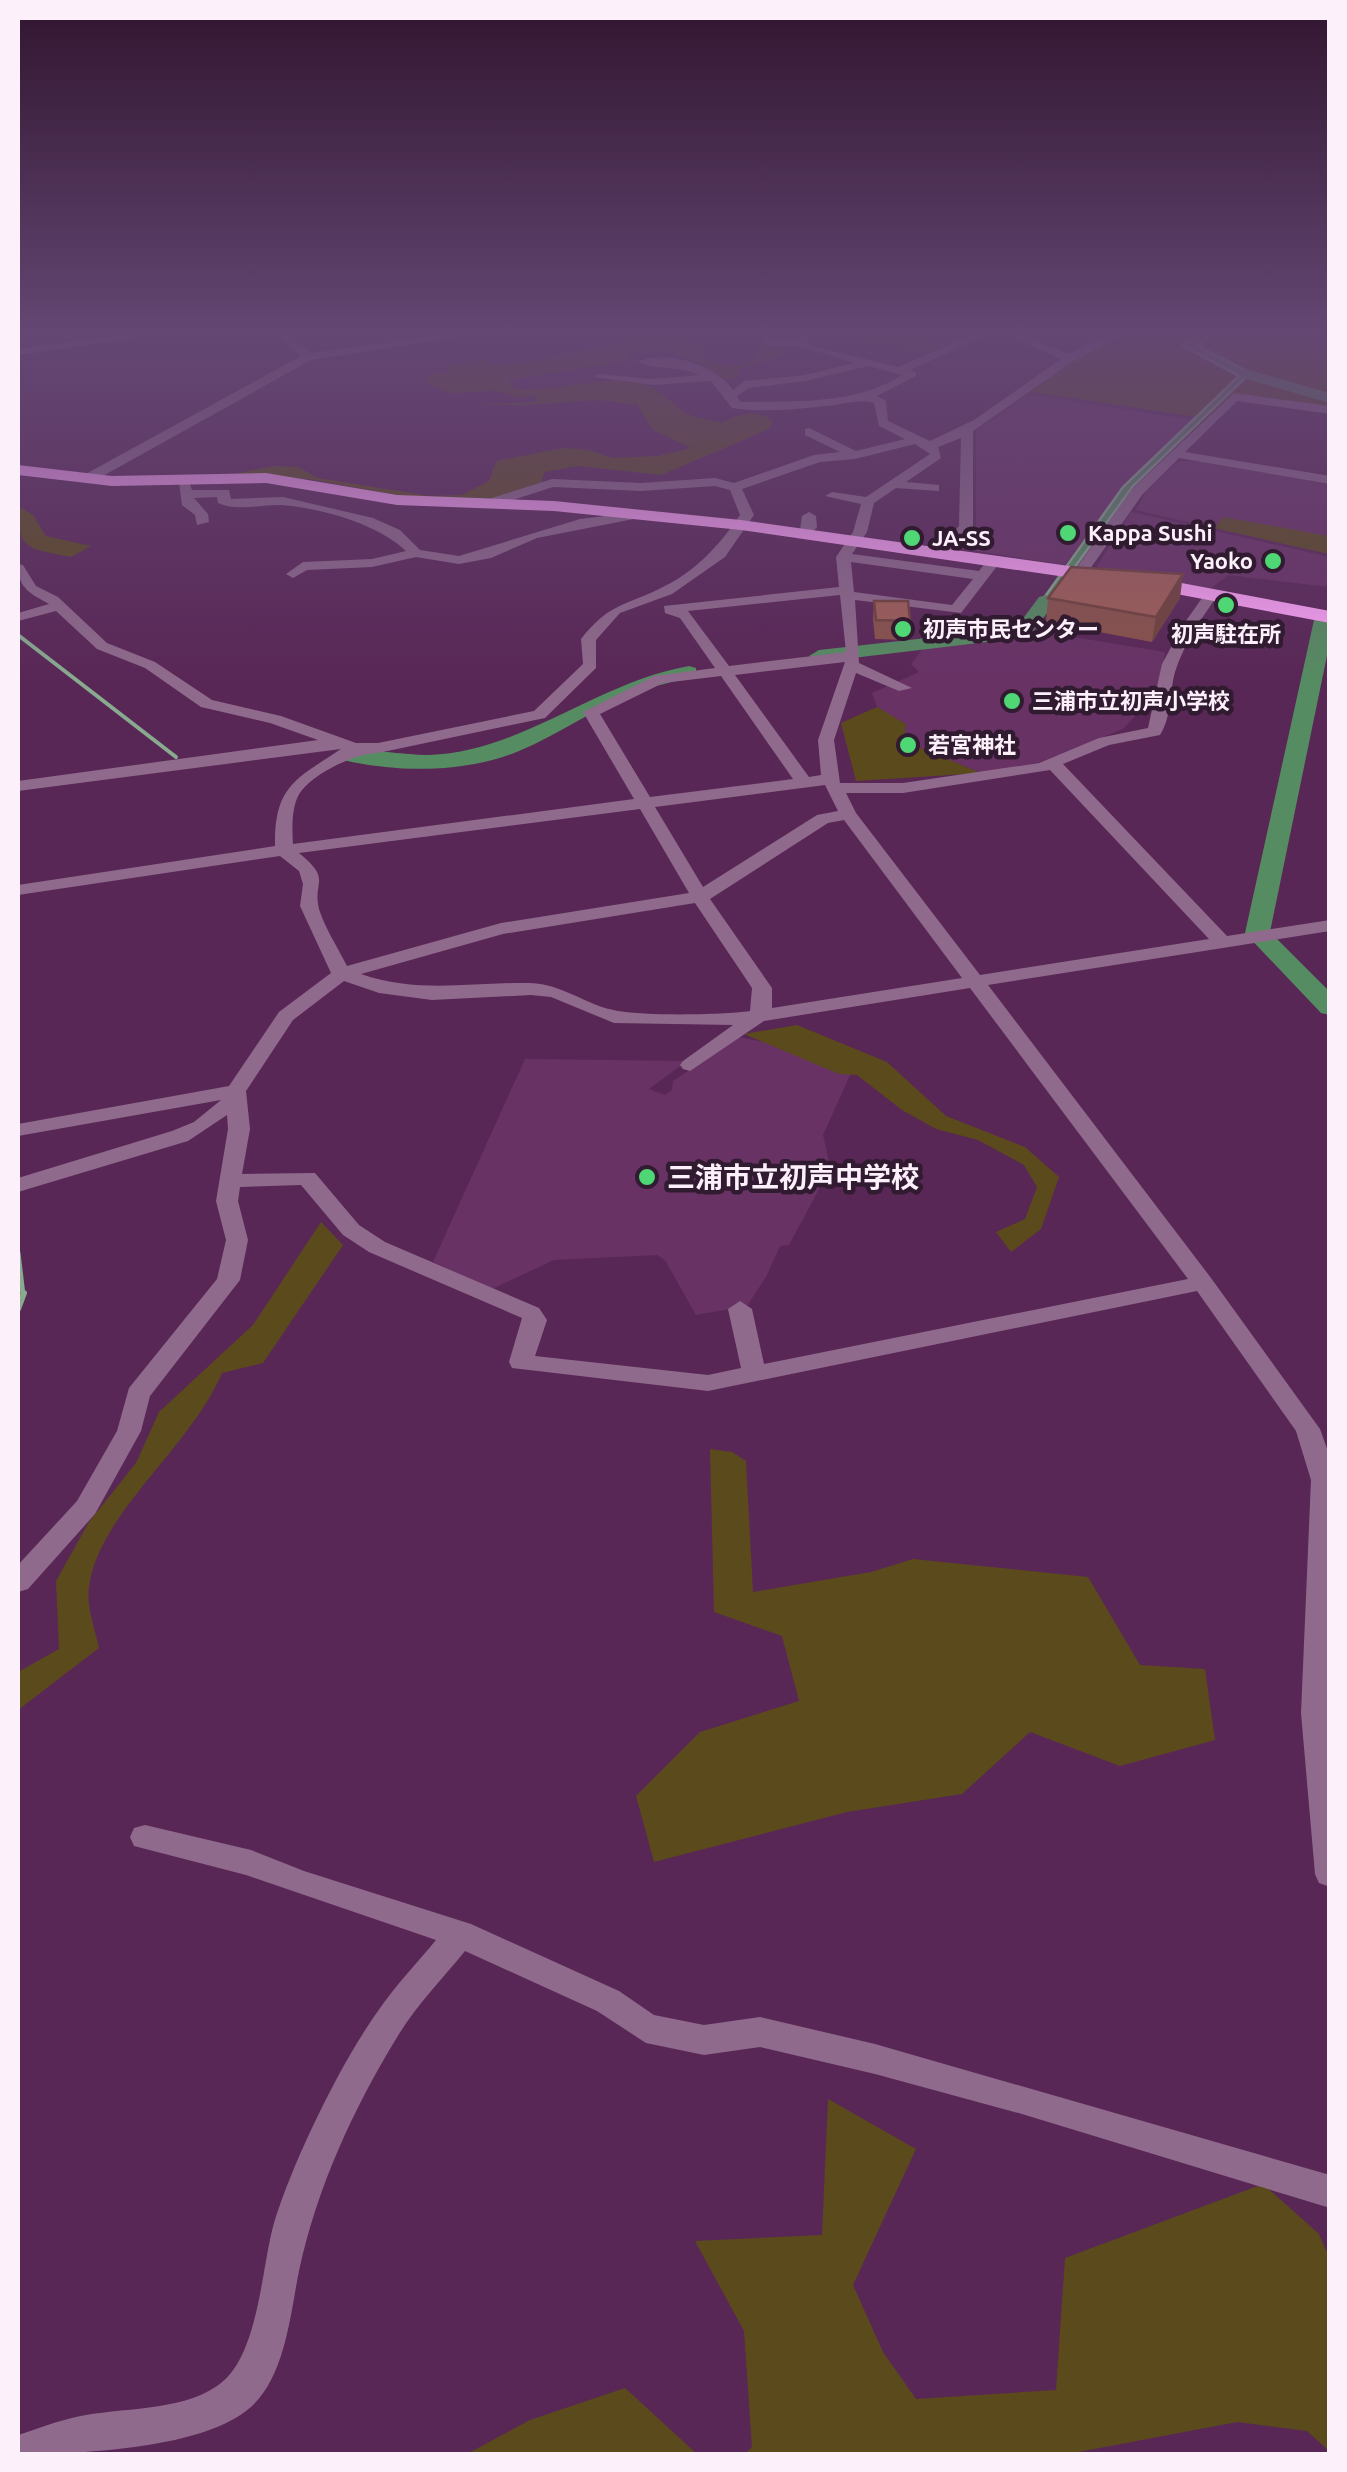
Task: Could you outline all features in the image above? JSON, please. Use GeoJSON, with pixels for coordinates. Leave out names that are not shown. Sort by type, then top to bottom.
{"type":"FeatureCollection","features":[{"type":"Feature","properties":{"kind":"highway"},"geometry":{"type":"LineString","coordinates":[[18,471],[181,488]]}},
{"type":"Feature","properties":{"kind":"highway"},"geometry":{"type":"LineString","coordinates":[[18,471],[125,488],[268,482],[416,506],[572,508]]}},
{"type":"Feature","properties":{"kind":"highway"},"geometry":{"type":"LineString","coordinates":[[112,481],[266,478],[396,500],[572,508],[741,524],[807,525],[855,540],[919,579],[989,569],[1058,570],[1329,617]]}},
{"type":"Feature","properties":{"kind":"highway"},"geometry":{"type":"LineString","coordinates":[[64,481],[86,479],[104,484],[181,488]]}},
{"type":"Feature","properties":{"kind":"street"},"geometry":{"type":"LineString","coordinates":[[86,479],[140,449]]}},
{"type":"Feature","properties":{"kind":"street"},"geometry":{"type":"LineString","coordinates":[[844,449],[855,455]]}},
{"type":"Feature","properties":{"kind":"street"},"geometry":{"type":"LineString","coordinates":[[491,504],[552,483],[641,488],[715,482],[735,487],[818,458],[878,449]]}},
{"type":"Feature","properties":{"kind":"street"},"geometry":{"type":"LineString","coordinates":[[933,449],[937,455],[868,501],[855,540],[843,557],[853,655],[828,728],[831,784],[848,814],[974,983],[1297,1409],[1318,1454],[1324,1480],[1325,1521],[1315,1713],[1320,1800],[1330,1874]]}},
{"type":"Feature","properties":{"kind":"street"},"geometry":{"type":"LineString","coordinates":[[670,610],[847,593],[919,579],[966,527],[967,449]]}},
{"type":"Feature","properties":{"kind":"street"},"geometry":{"type":"LineString","coordinates":[[1079,573],[1137,492],[1180,449]]}},
{"type":"Feature","properties":{"kind":"street"},"geometry":{"type":"LineString","coordinates":[[1175,454],[1330,480]]}},
{"type":"Feature","properties":{"kind":"street"},"geometry":{"type":"LineString","coordinates":[[889,484],[934,488]]}},
{"type":"Feature","properties":{"kind":"street"},"geometry":{"type":"LineString","coordinates":[[18,786],[345,746],[378,748],[530,718],[557,699],[592,665],[590,636],[615,610],[674,587],[684,576],[720,554],[747,508],[735,487]]}},
{"type":"Feature","properties":{"kind":"street"},"geometry":{"type":"LineString","coordinates":[[202,522],[201,514],[189,506],[181,488],[217,490],[224,493],[224,500],[229,503],[283,501],[368,521],[396,533],[416,553]]}},
{"type":"Feature","properties":{"kind":"street"},"geometry":{"type":"LineString","coordinates":[[832,496],[868,501]]}},
{"type":"Feature","properties":{"kind":"street"},"geometry":{"type":"LineString","coordinates":[[294,574],[307,565],[372,563],[416,553],[459,560],[486,555],[562,527],[648,515]]}},
{"type":"Feature","properties":{"kind":"street"},"geometry":{"type":"LineString","coordinates":[[458,544],[486,555]]}},
{"type":"Feature","properties":{"kind":"street"},"geometry":{"type":"LineString","coordinates":[[843,557],[919,579],[956,610],[989,569]]}},
{"type":"Feature","properties":{"kind":"street"},"geometry":{"type":"LineString","coordinates":[[18,568],[31,589],[59,606],[102,646],[150,665],[207,704],[275,719],[345,746]]}},
{"type":"Feature","properties":{"kind":"street"},"geometry":{"type":"LineString","coordinates":[[18,890],[284,850],[804,782],[903,788],[1054,764],[1105,741],[1158,730],[1165,698],[1163,687],[1192,618],[1212,594]]}},
{"type":"Feature","properties":{"kind":"street"},"geometry":{"type":"LineString","coordinates":[[642,601],[686,615],[804,782]]}},
{"type":"Feature","properties":{"kind":"street"},"geometry":{"type":"LineString","coordinates":[[18,616],[59,606]]}},
{"type":"Feature","properties":{"kind":"street"},"geometry":{"type":"LineString","coordinates":[[585,710],[659,679],[723,668],[853,655],[904,688]]}},
{"type":"Feature","properties":{"kind":"street"},"geometry":{"type":"LineString","coordinates":[[557,699],[585,710],[700,897],[762,988],[763,1006],[757,1017],[690,1065]]}},
{"type":"Feature","properties":{"kind":"street"},"geometry":{"type":"LineString","coordinates":[[345,746],[290,793],[284,850],[307,869],[312,884],[309,906],[341,974],[378,987],[417,992],[555,992],[614,1017],[690,1021],[757,1017],[1330,925]]}},
{"type":"Feature","properties":{"kind":"street"},"geometry":{"type":"LineString","coordinates":[[1054,764],[1222,941]]}},
{"type":"Feature","properties":{"kind":"street"},"geometry":{"type":"LineString","coordinates":[[18,1185],[180,1136],[201,1126],[236,1094],[286,1016],[341,974],[501,929],[700,897],[823,819],[848,814]]}},
{"type":"Feature","properties":{"kind":"street"},"geometry":{"type":"LineString","coordinates":[[18,1130],[236,1094]]}},
{"type":"Feature","properties":{"kind":"street"},"geometry":{"type":"LineString","coordinates":[[18,1582],[86,1508],[129,1431],[138,1394],[228,1280],[237,1240],[227,1201],[239,1129],[236,1094]]}},
{"type":"Feature","properties":{"kind":"street"},"geometry":{"type":"LineString","coordinates":[[228,1182],[307,1178],[351,1230],[377,1248],[530,1313],[534,1320],[521,1362],[708,1383],[1204,1283]]}},
{"type":"Feature","properties":{"kind":"street"},"geometry":{"type":"LineString","coordinates":[[740,1309],[754,1374]]}},
{"type":"Feature","properties":{"kind":"street"},"geometry":{"type":"LineString","coordinates":[[145,1837],[251,1863],[460,1934],[608,2001],[646,2028],[704,2040],[760,2032],[874,2058],[1022,2098],[1330,2192]]}},
{"type":"Feature","properties":{"kind":"street"},"geometry":{"type":"LineString","coordinates":[[18,2454],[74,2436],[198,2416],[233,2398],[246,2384],[260,2358],[270,2324],[292,2222],[336,2118],[389,2022],[460,1934]]}},
{"type":"Feature","properties":{"kind":"shaded area"},"geometry":{"type":"Polygon","coordinates":[[[556,449],[588,450],[613,458],[657,456],[685,449],[721,449],[661,475],[578,466],[544,472],[541,485],[493,500],[400,496],[309,479],[229,475],[273,466],[298,467],[318,478],[430,496],[462,495],[489,481],[496,461],[556,449]]]}},
{"type":"Feature","properties":{"kind":"shaded area"},"geometry":{"type":"Polygon","coordinates":[[[976,449],[1162,449],[1122,487],[1065,565],[957,548],[976,526],[976,449]]]}},
{"type":"Feature","properties":{"kind":"shaded area"},"geometry":{"type":"Polygon","coordinates":[[[1162,449],[1171,449],[1133,486],[1032,627],[1019,633],[1123,487],[1162,449]]]}},
{"type":"Feature","properties":{"kind":"shaded area"},"geometry":{"type":"Polygon","coordinates":[[[1191,460],[1329,484],[1329,554],[1136,510],[1145,493],[1177,462],[1191,460]]]}},
{"type":"Feature","properties":{"kind":"shaded area"},"geometry":{"type":"Polygon","coordinates":[[[18,506],[33,515],[46,536],[91,546],[71,557],[36,549],[20,532],[18,506]]]}},
{"type":"Feature","properties":{"kind":"shaded area"},"geometry":{"type":"Polygon","coordinates":[[[1131,512],[1329,557],[1329,587],[1228,575],[1210,589],[1102,569],[1097,566],[1131,512]]]}},
{"type":"Feature","properties":{"kind":"shaded area"},"geometry":{"type":"Polygon","coordinates":[[[1224,517],[1329,536],[1329,554],[1214,528],[1224,517]]]}},
{"type":"Feature","properties":{"kind":"shaded area","name":"三浦市立初声小学校"},"geometry":{"type":"Polygon","coordinates":[[[1043,632],[1165,652],[1162,677],[1154,696],[1123,729],[1040,762],[981,773],[904,741],[906,724],[877,707],[872,693],[919,672],[911,664],[924,647],[1043,632]]]}},
{"type":"Feature","properties":{"kind":"shaded area"},"geometry":{"type":"Polygon","coordinates":[[[877,707],[906,724],[904,741],[981,773],[856,781],[841,723],[877,707]]]}},
{"type":"Feature","properties":{"kind":"shaded area"},"geometry":{"type":"Polygon","coordinates":[[[797,1025],[887,1062],[946,1116],[1025,1147],[1059,1177],[1041,1229],[1011,1252],[996,1232],[1025,1219],[1037,1187],[1024,1165],[978,1140],[936,1129],[902,1110],[857,1075],[839,1074],[744,1034],[797,1025]]]}},
{"type":"Feature","properties":{"kind":"shaded area","name":"三浦市立初声中学校"},"geometry":{"type":"Polygon","coordinates":[[[739,1037],[780,1045],[851,1073],[823,1135],[829,1162],[818,1191],[789,1245],[780,1246],[747,1306],[696,1315],[665,1260],[657,1255],[554,1260],[492,1289],[433,1262],[525,1059],[687,1061],[649,1089],[665,1095],[672,1090],[673,1081],[739,1037]]]}},
{"type":"Feature","properties":{"kind":"shaded area"},"geometry":{"type":"Polygon","coordinates":[[[321,1222],[343,1245],[263,1363],[222,1373],[189,1427],[109,1533],[96,1560],[88,1594],[99,1648],[18,1710],[18,1672],[59,1649],[56,1581],[89,1522],[136,1463],[159,1412],[253,1325],[321,1222]]]}},
{"type":"Feature","properties":{"kind":"shaded area"},"geometry":{"type":"Polygon","coordinates":[[[710,1449],[732,1452],[746,1461],[753,1592],[871,1572],[913,1559],[1088,1577],[1140,1665],[1205,1669],[1215,1740],[1120,1766],[1030,1732],[962,1794],[847,1812],[654,1862],[636,1796],[700,1732],[799,1701],[782,1636],[714,1612],[710,1449]]]}},
{"type":"Feature","properties":{"kind":"shaded area"},"geometry":{"type":"Polygon","coordinates":[[[828,2099],[916,2149],[853,2285],[883,2352],[916,2399],[1056,2390],[1065,2258],[1263,2184],[1319,2234],[1329,2257],[1329,2451],[1307,2431],[1237,2422],[1068,2454],[745,2454],[752,2447],[744,2331],[695,2241],[822,2235],[828,2099]]]}},
{"type":"Feature","properties":{"kind":"shaded area"},"geometry":{"type":"Polygon","coordinates":[[[625,2388],[697,2454],[467,2454],[530,2420],[625,2388]]]}},
{"type":"Feature","properties":{"kind":"building"},"geometry":{"type":"Polygon","coordinates":[[[1071,567],[1183,574],[1156,617],[1048,598],[1071,567]]]}},
{"type":"Feature","properties":{"kind":"building"},"geometry":{"type":"Polygon","coordinates":[[[874,601],[908,601],[910,621],[876,620],[874,601]]]}},
{"type":"Feature","properties":{"kind":"waterway"},"geometry":{"type":"LineString","coordinates":[[819,656],[1022,633],[1046,601]]}},
{"type":"Feature","properties":{"kind":"waterway"},"geometry":{"type":"LineString","coordinates":[[1324,620],[1257,933],[1330,1007]]}},
{"type":"Feature","properties":{"kind":"waterway"},"geometry":{"type":"LineString","coordinates":[[18,635],[176,757]]}},
{"type":"Feature","properties":{"kind":"waterway"},"geometry":{"type":"LineString","coordinates":[[351,755],[389,761],[474,757],[511,746],[642,683],[689,672]]}},
{"type":"Feature","properties":{"kind":"waterway"},"geometry":{"type":"LineString","coordinates":[[18,1253],[23,1295]]}},
{"type":"Feature","properties":{"kind":"waterway"},"geometry":{"type":"LineString","coordinates":[[18,1309],[24,1293]]}},
{"type":"Feature","properties":{"kind":"place","name":"Kappa Sushi"},"geometry":{"type":"Point","coordinates":[1068,533]}},
{"type":"Feature","properties":{"kind":"place","name":"JA-SS"},"geometry":{"type":"Point","coordinates":[912,538]}},
{"type":"Feature","properties":{"kind":"place","name":"Yaoko"},"geometry":{"type":"Point","coordinates":[1273,561]}},
{"type":"Feature","properties":{"kind":"place","name":"初声駐在所"},"geometry":{"type":"Point","coordinates":[1226,605]}},
{"type":"Feature","properties":{"kind":"place","name":"初声市民センター"},"geometry":{"type":"Point","coordinates":[903,629]}},
{"type":"Feature","properties":{"kind":"place","name":"三浦市立初声小学校"},"geometry":{"type":"Point","coordinates":[1012,701]}},
{"type":"Feature","properties":{"kind":"place","name":"若宮神社"},"geometry":{"type":"Point","coordinates":[908,745]}},
{"type":"Feature","properties":{"kind":"place","name":"三浦市立初声中学校"},"geometry":{"type":"Point","coordinates":[647,1177]}}]}
